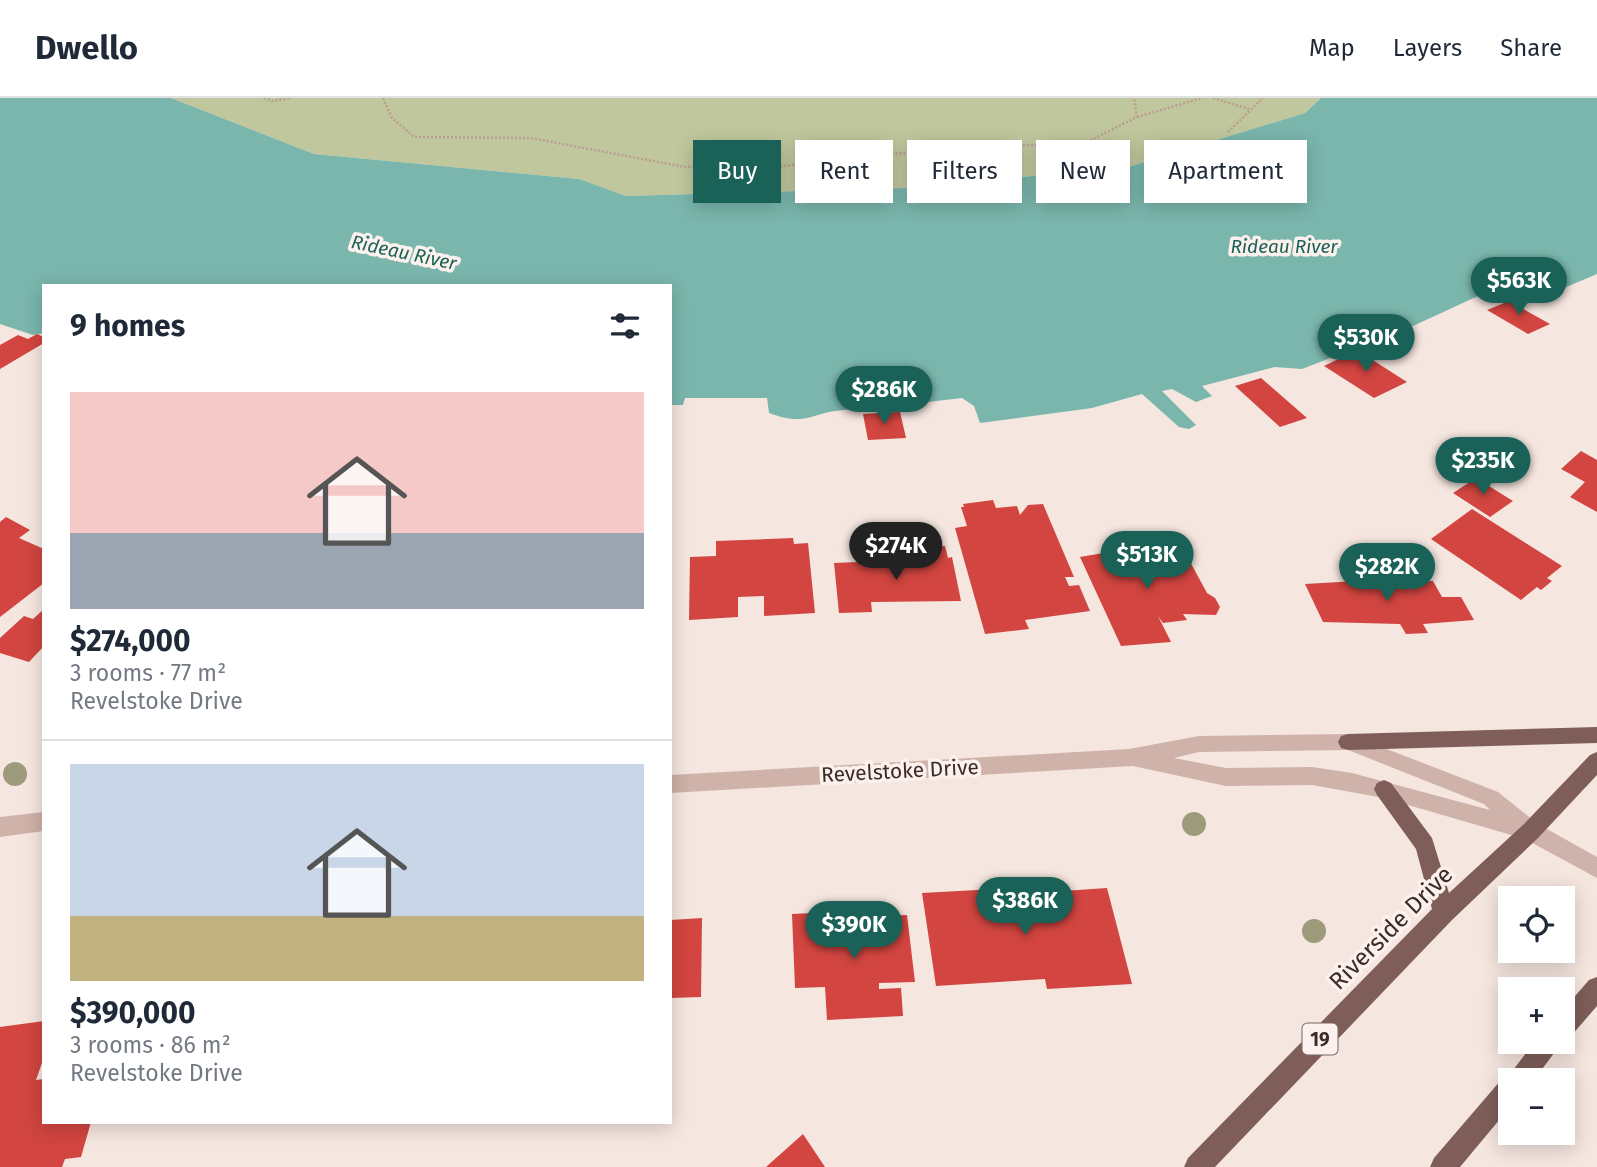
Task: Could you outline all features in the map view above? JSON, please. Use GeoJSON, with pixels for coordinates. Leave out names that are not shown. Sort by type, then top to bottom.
{"type":"FeatureCollection","features":[{"type":"Feature","properties":{"kind":"main road"},"geometry":{"type":"LineString","coordinates":[[1348,742],[1597,735]]}},
{"type":"Feature","properties":{"kind":"main road","name":"Riverside Drive"},"geometry":{"type":"LineString","coordinates":[[1197,1167],[1444,912],[1531,831],[1597,761]]}},
{"type":"Feature","properties":{"kind":"main road"},"geometry":{"type":"LineString","coordinates":[[1384,789],[1425,845],[1444,912]]}},
{"type":"Feature","properties":{"kind":"main road"},"geometry":{"type":"LineString","coordinates":[[1575,1014],[1597,988]]}},
{"type":"Feature","properties":{"kind":"main road"},"geometry":{"type":"LineString","coordinates":[[1528,1068],[1540,1054]]}},
{"type":"Feature","properties":{"kind":"main road"},"geometry":{"type":"LineString","coordinates":[[1443,1167],[1498,1103]]}},
{"type":"Feature","properties":{"kind":"street","name":"Revelstoke Drive"},"geometry":{"type":"LineString","coordinates":[[672,783],[1129,758],[1199,744],[1348,742],[1491,798],[1531,831],[1597,868]]}},
{"type":"Feature","properties":{"kind":"street","name":"Revelstoke Drive"},"geometry":{"type":"LineString","coordinates":[[1129,758],[1226,777],[1312,776],[1384,789],[1531,831]]}},
{"type":"Feature","properties":{"kind":"street"},"geometry":{"type":"LineString","coordinates":[[0,827],[42,821]]}},
{"type":"Feature","properties":{"kind":"path"},"geometry":{"type":"LineString","coordinates":[[264,98],[272,101],[292,98]]}},
{"type":"Feature","properties":{"kind":"path"},"geometry":{"type":"LineString","coordinates":[[383,98],[392,118],[414,137],[531,138],[685,167],[784,166],[880,153],[940,154],[1009,146],[1085,143],[1137,117],[1202,98]]}},
{"type":"Feature","properties":{"kind":"path"},"geometry":{"type":"LineString","coordinates":[[1134,98],[1137,117]]}},
{"type":"Feature","properties":{"kind":"path"},"geometry":{"type":"LineString","coordinates":[[1213,98],[1249,109]]}},
{"type":"Feature","properties":{"kind":"path"},"geometry":{"type":"LineString","coordinates":[[1228,132],[1263,98]]}},
{"type":"Feature","properties":{"kind":"green space"},"geometry":{"type":"Polygon","coordinates":[[[171,98],[1321,98],[1305,113],[1216,140],[1144,140],[1144,162],[1130,166],[1130,140],[1036,140],[1036,176],[1022,177],[1022,140],[907,140],[905,188],[893,188],[893,140],[795,140],[795,191],[781,192],[781,140],[693,140],[693,194],[626,196],[578,179],[314,154],[171,98]]]}},
{"type":"Feature","properties":{"kind":"water","name":"Rideau River"},"geometry":{"type":"Polygon","coordinates":[[[0,98],[171,98],[314,154],[579,179],[626,196],[693,194],[693,203],[781,203],[781,192],[795,191],[795,203],[893,203],[893,188],[907,188],[907,203],[1022,203],[1022,177],[1036,176],[1036,203],[1130,203],[1130,166],[1144,162],[1144,203],[1307,203],[1307,140],[1216,140],[1305,113],[1321,98],[1597,98],[1597,274],[1524,305],[1502,296],[1489,302],[1478,296],[1413,326],[1302,369],[1275,367],[1202,386],[1212,396],[1196,402],[1172,389],[1162,391],[1196,425],[1189,429],[1179,427],[1142,394],[1092,408],[980,423],[974,406],[962,398],[843,410],[800,419],[769,413],[767,398],[685,398],[683,405],[672,405],[672,284],[42,284],[42,333],[33,335],[0,324],[0,98]]]}},
{"type":"Feature","properties":{"kind":"building"},"geometry":{"type":"Polygon","coordinates":[[[1509,301],[1550,324],[1528,334],[1487,310],[1509,301]]]}},
{"type":"Feature","properties":{"kind":"building"},"geometry":{"type":"Polygon","coordinates":[[[37,334],[42,336],[42,344],[0,369],[0,345],[18,335],[28,339],[37,334]]]}},
{"type":"Feature","properties":{"kind":"building"},"geometry":{"type":"Polygon","coordinates":[[[1357,350],[1407,382],[1374,398],[1324,366],[1357,350]]]}},
{"type":"Feature","properties":{"kind":"building"},"geometry":{"type":"Polygon","coordinates":[[[1261,378],[1307,418],[1280,427],[1235,386],[1261,378]]]}},
{"type":"Feature","properties":{"kind":"building"},"geometry":{"type":"Polygon","coordinates":[[[900,412],[906,438],[868,440],[863,414],[900,412]]]}},
{"type":"Feature","properties":{"kind":"building"},"geometry":{"type":"Polygon","coordinates":[[[1581,451],[1597,460],[1597,512],[1570,497],[1585,482],[1561,469],[1581,451]]]}},
{"type":"Feature","properties":{"kind":"building"},"geometry":{"type":"Polygon","coordinates":[[[1476,478],[1513,501],[1490,517],[1453,493],[1476,478]]]}},
{"type":"Feature","properties":{"kind":"building"},"geometry":{"type":"Polygon","coordinates":[[[993,500],[996,508],[1017,506],[1020,515],[1028,505],[1043,504],[1074,577],[1065,577],[1069,586],[1079,585],[1090,611],[1025,620],[1029,629],[985,634],[955,528],[967,526],[961,507],[964,507],[963,504],[993,500]]]}},
{"type":"Feature","properties":{"kind":"building"},"geometry":{"type":"Polygon","coordinates":[[[1472,509],[1562,566],[1547,578],[1552,581],[1541,590],[1537,587],[1521,600],[1431,539],[1472,509]]]}},
{"type":"Feature","properties":{"kind":"building"},"geometry":{"type":"Polygon","coordinates":[[[6,517],[30,530],[19,538],[42,548],[42,585],[0,617],[0,522],[6,517]]]}},
{"type":"Feature","properties":{"kind":"building"},"geometry":{"type":"Polygon","coordinates":[[[793,538],[794,544],[808,543],[815,613],[764,616],[764,596],[738,597],[738,617],[689,620],[690,557],[716,556],[716,541],[793,538]]]}},
{"type":"Feature","properties":{"kind":"building"},"geometry":{"type":"Polygon","coordinates":[[[1156,544],[1159,548],[1181,545],[1207,593],[1215,598],[1220,607],[1216,615],[1183,614],[1187,620],[1163,623],[1158,616],[1171,642],[1121,646],[1080,557],[1156,544]]]}},
{"type":"Feature","properties":{"kind":"building"},"geometry":{"type":"Polygon","coordinates":[[[926,546],[945,546],[948,558],[952,557],[961,601],[871,602],[872,612],[839,613],[834,563],[929,559],[926,546]]]}},
{"type":"Feature","properties":{"kind":"building"},"geometry":{"type":"Polygon","coordinates":[[[1368,569],[1392,569],[1398,581],[1433,581],[1442,597],[1461,597],[1474,620],[1423,624],[1428,633],[1406,634],[1400,624],[1323,622],[1305,584],[1374,580],[1368,569]]]}},
{"type":"Feature","properties":{"kind":"building"},"geometry":{"type":"Polygon","coordinates":[[[42,611],[42,648],[29,662],[0,653],[0,638],[24,616],[33,619],[42,611]]]}},
{"type":"Feature","properties":{"kind":"building"},"geometry":{"type":"Polygon","coordinates":[[[1048,886],[1049,892],[1107,888],[1132,984],[1047,989],[1045,979],[936,986],[922,893],[1048,886]]]}},
{"type":"Feature","properties":{"kind":"building"},"geometry":{"type":"Polygon","coordinates":[[[872,910],[873,916],[907,915],[915,982],[879,983],[879,989],[901,988],[903,1016],[827,1020],[825,987],[795,988],[792,914],[872,910]]]}},
{"type":"Feature","properties":{"kind":"building"},"geometry":{"type":"Polygon","coordinates":[[[702,918],[701,997],[672,998],[672,920],[702,918]]]}},
{"type":"Feature","properties":{"kind":"building"},"geometry":{"type":"Polygon","coordinates":[[[42,1021],[42,1063],[36,1080],[42,1079],[42,1124],[90,1124],[81,1157],[65,1159],[62,1167],[0,1167],[0,1027],[42,1021]]]}},
{"type":"Feature","properties":{"kind":"building"},"geometry":{"type":"Polygon","coordinates":[[[803,1134],[825,1167],[766,1167],[803,1134]]]}}]}
